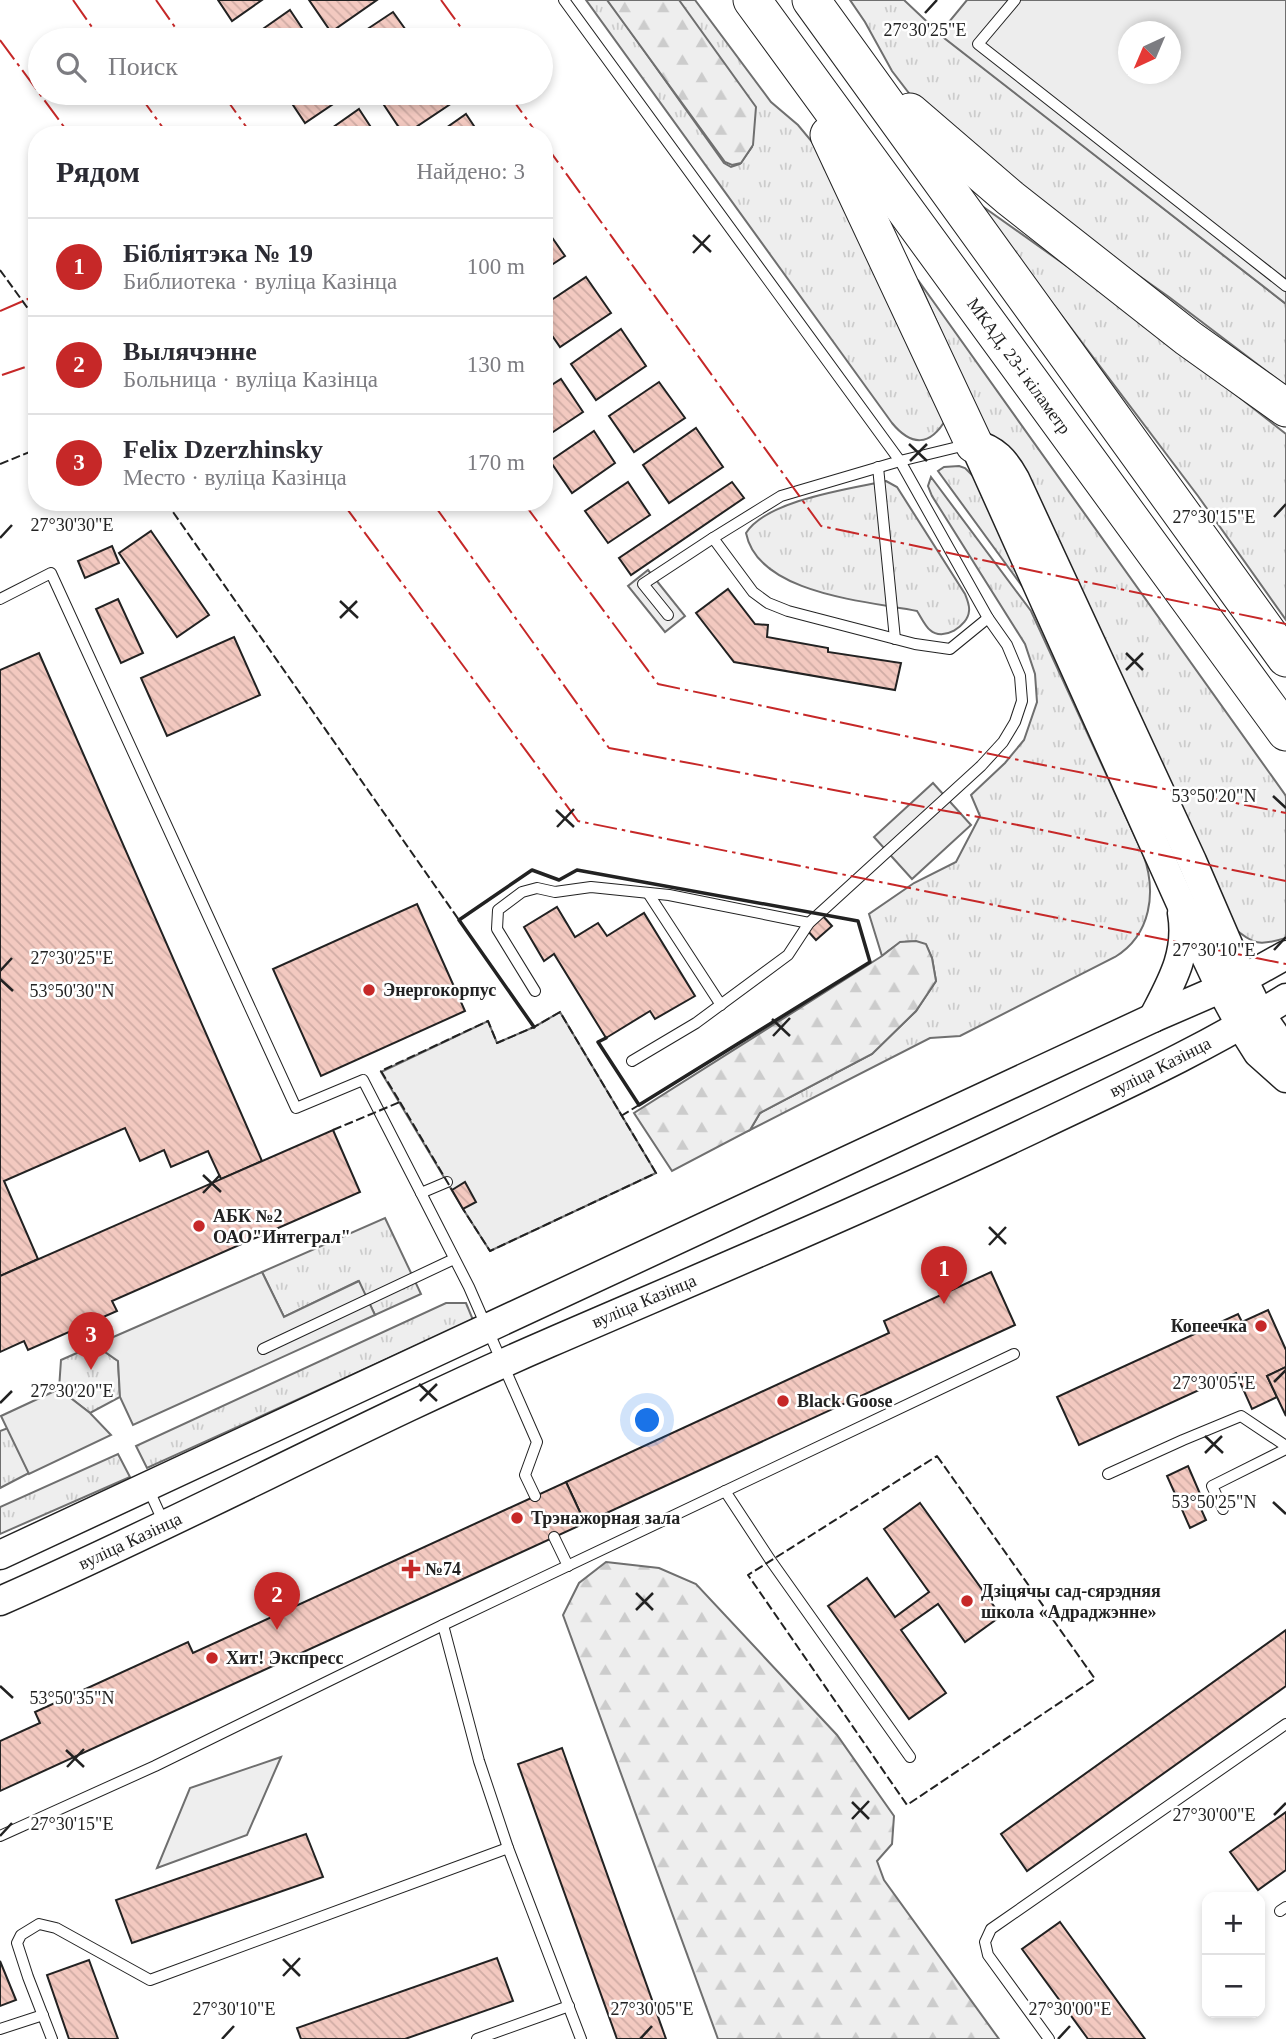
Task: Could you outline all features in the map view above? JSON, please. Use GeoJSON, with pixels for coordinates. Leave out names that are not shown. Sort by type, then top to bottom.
{"type":"FeatureCollection","features":[{"type":"Feature","properties":{"kind":"highway","name":"МКАД, 23-і кіламетр"},"geometry":{"type":"LineString","coordinates":[[752,0],[1286,732]]}},
{"type":"Feature","properties":{"kind":"highway"},"geometry":{"type":"LineString","coordinates":[[811,0],[1286,658]]}},
{"type":"Feature","properties":{"kind":"highway"},"geometry":{"type":"LineString","coordinates":[[777,35],[846,169],[974,444]]}},
{"type":"Feature","properties":{"kind":"highway"},"geometry":{"type":"LineString","coordinates":[[845,47],[916,118],[992,183],[1188,338],[1286,408]]}},
{"type":"Feature","properties":{"kind":"main road"},"geometry":{"type":"LineString","coordinates":[[974,444],[1181,904],[1232,984],[1251,1020],[1258,1053],[1286,1078]]}},
{"type":"Feature","properties":{"kind":"main road"},"geometry":{"type":"LineString","coordinates":[[974,444],[987,447],[996,453],[1007,464],[1015,479],[1192,861],[1232,984]]}},
{"type":"Feature","properties":{"kind":"main road"},"geometry":{"type":"LineString","coordinates":[[1153,1018],[1177,971],[1184,927],[1181,904]]}},
{"type":"Feature","properties":{"kind":"main road"},"geometry":{"type":"LineString","coordinates":[[0,1555],[1153,1018],[1232,984],[1286,956]]}},
{"type":"Feature","properties":{"kind":"main road","name":"вуліца Казінца"},"geometry":{"type":"LineString","coordinates":[[0,1601],[503,1364],[999,1146],[1175,1062],[1286,998]]}},
{"type":"Feature","properties":{"kind":"main road"},"geometry":{"type":"LineString","coordinates":[[1251,1020],[1286,1051]]}},
{"type":"Feature","properties":{"kind":"lane"},"geometry":{"type":"LineString","coordinates":[[564,0],[900,461],[988,618],[1007,645],[1020,676],[1022,701],[1015,722],[1003,741],[981,766],[808,923],[788,955],[696,1023],[632,1060]]}},
{"type":"Feature","properties":{"kind":"lane"},"geometry":{"type":"LineString","coordinates":[[1015,0],[978,44],[1286,286]]}},
{"type":"Feature","properties":{"kind":"lane"},"geometry":{"type":"LineString","coordinates":[[668,615],[643,584],[781,496],[900,461],[974,444]]}},
{"type":"Feature","properties":{"kind":"lane"},"geometry":{"type":"LineString","coordinates":[[878,467],[895,639]]}},
{"type":"Feature","properties":{"kind":"lane"},"geometry":{"type":"LineString","coordinates":[[713,538],[753,592],[768,603],[788,611],[895,639],[950,649],[988,618]]}},
{"type":"Feature","properties":{"kind":"lane"},"geometry":{"type":"LineString","coordinates":[[0,599],[51,573],[296,1108],[363,1080],[454,1259],[537,1442],[525,1475],[535,1496]]}},
{"type":"Feature","properties":{"kind":"lane"},"geometry":{"type":"LineString","coordinates":[[535,991],[496,929],[498,910],[522,891],[537,888],[555,892],[591,887],[669,895],[808,923]]}},
{"type":"Feature","properties":{"kind":"lane"},"geometry":{"type":"LineString","coordinates":[[648,893],[720,1005]]}},
{"type":"Feature","properties":{"kind":"lane"},"geometry":{"type":"LineString","coordinates":[[421,1194],[447,1182]]}},
{"type":"Feature","properties":{"kind":"lane"},"geometry":{"type":"LineString","coordinates":[[263,1349],[454,1259]]}},
{"type":"Feature","properties":{"kind":"lane"},"geometry":{"type":"LineString","coordinates":[[0,1836],[155,1766],[443,1625],[1014,1354]]}},
{"type":"Feature","properties":{"kind":"lane"},"geometry":{"type":"LineString","coordinates":[[1108,1474],[1241,1416],[1286,1447],[1212,1486],[1223,1509]]}},
{"type":"Feature","properties":{"kind":"lane"},"geometry":{"type":"LineString","coordinates":[[148,1488],[165,1525]]}},
{"type":"Feature","properties":{"kind":"lane"},"geometry":{"type":"LineString","coordinates":[[725,1491],[771,1561],[910,1757]]}},
{"type":"Feature","properties":{"kind":"lane"},"geometry":{"type":"LineString","coordinates":[[554,1537],[568,1566]]}},
{"type":"Feature","properties":{"kind":"lane"},"geometry":{"type":"LineString","coordinates":[[443,1625],[479,1761],[508,1848],[581,2039]]}},
{"type":"Feature","properties":{"kind":"lane"},"geometry":{"type":"LineString","coordinates":[[1049,2039],[988,1955],[985,1942],[991,1929],[1286,1724]]}},
{"type":"Feature","properties":{"kind":"lane"},"geometry":{"type":"LineString","coordinates":[[52,2039],[17,1943],[21,1935],[39,1924],[56,1928],[150,1980],[508,1848]]}},
{"type":"Feature","properties":{"kind":"lane"},"geometry":{"type":"LineString","coordinates":[[477,2039],[569,2006]]}},
{"type":"Feature","properties":{"kind":"lane"},"geometry":{"type":"LineString","coordinates":[[0,2029],[43,2015]]}},
{"type":"Feature","properties":{"kind":"green space"},"geometry":{"type":"Polygon","coordinates":[[[586,0],[608,0],[724,163],[731,167],[740,164],[752,147],[755,108],[678,0],[695,0],[771,102],[798,125],[818,149],[946,419],[933,435],[927,439],[913,439],[899,431],[892,423],[586,0]]]}},
{"type":"Feature","properties":{"kind":"green space"},"geometry":{"type":"Polygon","coordinates":[[[607,0],[679,0],[756,107],[753,145],[741,163],[732,165],[725,162],[607,0]]]}},
{"type":"Feature","properties":{"kind":"green space"},"geometry":{"type":"Polygon","coordinates":[[[850,0],[904,0],[940,34],[1286,304],[1286,386],[1169,297],[1009,184],[915,101],[892,71],[850,0]]]}},
{"type":"Feature","properties":{"kind":"green space"},"geometry":{"type":"Polygon","coordinates":[[[975,201],[1123,306],[1286,434],[1286,620],[1198,496],[975,201]]]}},
{"type":"Feature","properties":{"kind":"green space"},"geometry":{"type":"Polygon","coordinates":[[[918,280],[1286,796],[1286,938],[1257,942],[1233,927],[988,436],[918,280]]]}},
{"type":"Feature","properties":{"kind":"green space"},"geometry":{"type":"Polygon","coordinates":[[[959,466],[975,478],[1027,593],[938,471],[944,467],[959,466]]]}},
{"type":"Feature","properties":{"kind":"green space"},"geometry":{"type":"Polygon","coordinates":[[[931,477],[1031,611],[1143,854],[1150,883],[1148,912],[1137,937],[1115,957],[960,1036],[930,1038],[750,1130],[760,1113],[872,1054],[916,1011],[936,981],[932,958],[926,945],[902,943],[882,956],[869,914],[914,883],[956,862],[980,816],[971,795],[1005,763],[1024,740],[1037,702],[1035,674],[1025,644],[932,496],[928,486],[931,477]]]}},
{"type":"Feature","properties":{"kind":"green space"},"geometry":{"type":"Polygon","coordinates":[[[886,481],[897,487],[965,594],[969,607],[968,617],[954,631],[935,633],[926,626],[917,611],[844,598],[792,582],[771,570],[755,553],[746,533],[772,512],[790,504],[831,492],[886,481]]]}},
{"type":"Feature","properties":{"kind":"green space"},"geometry":{"type":"Polygon","coordinates":[[[916,941],[926,944],[932,958],[936,981],[916,1011],[872,1054],[760,1113],[750,1130],[672,1171],[634,1113],[900,942],[916,941]]]}},
{"type":"Feature","properties":{"kind":"green space"},"geometry":{"type":"Polygon","coordinates":[[[385,1218],[421,1294],[375,1315],[358,1281],[284,1317],[262,1272],[385,1218]]]}},
{"type":"Feature","properties":{"kind":"green space"},"geometry":{"type":"Polygon","coordinates":[[[446,1303],[466,1303],[473,1320],[147,1468],[136,1446],[446,1303]]]}},
{"type":"Feature","properties":{"kind":"green space"},"geometry":{"type":"Polygon","coordinates":[[[95,1345],[118,1361],[120,1397],[90,1413],[59,1389],[61,1360],[95,1345]]]}},
{"type":"Feature","properties":{"kind":"green space"},"geometry":{"type":"Polygon","coordinates":[[[8,1428],[29,1473],[0,1488],[0,1431],[8,1428]]]}},
{"type":"Feature","properties":{"kind":"green space"},"geometry":{"type":"Polygon","coordinates":[[[118,1454],[130,1477],[0,1534],[0,1507],[118,1454]]]}},
{"type":"Feature","properties":{"kind":"green space"},"geometry":{"type":"Polygon","coordinates":[[[606,1562],[659,1568],[696,1584],[837,1735],[894,1816],[892,1844],[877,1861],[884,1880],[999,2039],[718,2039],[563,1615],[579,1583],[606,1562]]]}},
{"type":"Feature","properties":{"kind":"green space"},"geometry":{"type":"Polygon","coordinates":[[[281,1757],[247,1835],[157,1868],[190,1788],[281,1757]]]}},
{"type":"Feature","properties":{"kind":"shaded area"},"geometry":{"type":"Polygon","coordinates":[[[967,0],[1286,0],[1286,304],[939,34],[967,0]]]}},
{"type":"Feature","properties":{"kind":"shaded area"},"geometry":{"type":"Polygon","coordinates":[[[648,570],[685,616],[665,632],[628,586],[648,570]]]}},
{"type":"Feature","properties":{"kind":"shaded area"},"geometry":{"type":"Polygon","coordinates":[[[933,783],[971,825],[912,879],[874,837],[933,783]]]}},
{"type":"Feature","properties":{"kind":"shaded area"},"geometry":{"type":"Polygon","coordinates":[[[560,1012],[656,1173],[490,1251],[381,1072],[488,1021],[497,1043],[560,1012]]]}},
{"type":"Feature","properties":{"kind":"shaded area"},"geometry":{"type":"Polygon","coordinates":[[[262,1272],[284,1317],[359,1281],[375,1315],[133,1425],[120,1397],[118,1361],[95,1345],[262,1272]]]}},
{"type":"Feature","properties":{"kind":"shaded area"},"geometry":{"type":"Polygon","coordinates":[[[59,1389],[90,1413],[111,1435],[29,1474],[1,1416],[59,1389]]]}},
{"type":"Feature","properties":{"kind":"building"},"geometry":{"type":"Polygon","coordinates":[[[218,0],[262,0],[232,21],[218,0]]]}},
{"type":"Feature","properties":{"kind":"building"},"geometry":{"type":"Polygon","coordinates":[[[309,0],[377,0],[337,28],[328,28],[309,0]]]}},
{"type":"Feature","properties":{"kind":"building"},"geometry":{"type":"Polygon","coordinates":[[[290,10],[302,28],[264,28],[290,10]]]}},
{"type":"Feature","properties":{"kind":"building"},"geometry":{"type":"Polygon","coordinates":[[[393,12],[404,28],[369,28],[393,12]]]}},
{"type":"Feature","properties":{"kind":"building"},"geometry":{"type":"Polygon","coordinates":[[[293,105],[332,105],[305,123],[293,105]]]}},
{"type":"Feature","properties":{"kind":"building"},"geometry":{"type":"Polygon","coordinates":[[[384,105],[449,105],[418,126],[398,126],[384,105]]]}},
{"type":"Feature","properties":{"kind":"building"},"geometry":{"type":"Polygon","coordinates":[[[359,109],[370,126],[335,126],[359,109]]]}},
{"type":"Feature","properties":{"kind":"building"},"geometry":{"type":"Polygon","coordinates":[[[466,114],[474,126],[449,126],[466,114]]]}},
{"type":"Feature","properties":{"kind":"building"},"geometry":{"type":"Polygon","coordinates":[[[553,239],[565,256],[553,264],[553,239]]]}},
{"type":"Feature","properties":{"kind":"building"},"geometry":{"type":"Polygon","coordinates":[[[586,277],[611,313],[560,347],[553,337],[553,299],[586,277]]]}},
{"type":"Feature","properties":{"kind":"building"},"geometry":{"type":"Polygon","coordinates":[[[621,329],[646,366],[596,400],[571,364],[621,329]]]}},
{"type":"Feature","properties":{"kind":"building"},"geometry":{"type":"Polygon","coordinates":[[[561,379],[583,412],[553,432],[553,384],[561,379]]]}},
{"type":"Feature","properties":{"kind":"building"},"geometry":{"type":"Polygon","coordinates":[[[659,382],[685,418],[634,452],[609,416],[659,382]]]}},
{"type":"Feature","properties":{"kind":"building"},"geometry":{"type":"Polygon","coordinates":[[[696,428],[723,467],[669,503],[643,465],[696,428]]]}},
{"type":"Feature","properties":{"kind":"building"},"geometry":{"type":"Polygon","coordinates":[[[594,431],[615,463],[572,493],[553,465],[553,459],[594,431]]]}},
{"type":"Feature","properties":{"kind":"building"},"geometry":{"type":"Polygon","coordinates":[[[628,482],[650,515],[608,543],[585,511],[628,482]]]}},
{"type":"Feature","properties":{"kind":"building"},"geometry":{"type":"Polygon","coordinates":[[[732,482],[744,498],[631,575],[619,558],[732,482]]]}},
{"type":"Feature","properties":{"kind":"building"},"geometry":{"type":"Polygon","coordinates":[[[151,531],[209,615],[177,637],[119,553],[151,531]]]}},
{"type":"Feature","properties":{"kind":"building"},"geometry":{"type":"Polygon","coordinates":[[[112,546],[119,563],[85,578],[78,561],[112,546]]]}},
{"type":"Feature","properties":{"kind":"building"},"geometry":{"type":"Polygon","coordinates":[[[728,589],[755,624],[768,625],[767,637],[828,648],[828,652],[901,663],[895,690],[734,662],[696,613],[728,589]]]}},
{"type":"Feature","properties":{"kind":"building"},"geometry":{"type":"Polygon","coordinates":[[[118,599],[143,653],[121,663],[96,609],[118,599]]]}},
{"type":"Feature","properties":{"kind":"building"},"geometry":{"type":"Polygon","coordinates":[[[234,637],[260,695],[167,736],[141,678],[234,637]]]}},
{"type":"Feature","properties":{"kind":"building"},"geometry":{"type":"Polygon","coordinates":[[[39,653],[262,1161],[221,1179],[208,1151],[171,1167],[164,1150],[140,1161],[125,1128],[4,1181],[38,1259],[0,1276],[0,670],[39,653]]]}},
{"type":"Feature","properties":{"kind":"building","name":"Энергокорпус"},"geometry":{"type":"Polygon","coordinates":[[[417,904],[465,1011],[321,1076],[273,969],[417,904]]]}},
{"type":"Feature","properties":{"kind":"building"},"geometry":{"type":"Polygon","coordinates":[[[557,907],[575,937],[598,923],[607,936],[644,913],[695,996],[655,1019],[650,1011],[606,1038],[554,954],[544,961],[524,927],[557,907]]]}},
{"type":"Feature","properties":{"kind":"building"},"geometry":{"type":"Polygon","coordinates":[[[823,916],[832,926],[816,940],[807,930],[823,916]]]}},
{"type":"Feature","properties":{"kind":"building","name":"АБК №2 ОАО\"Интеграл\""},"geometry":{"type":"Polygon","coordinates":[[[333,1130],[360,1192],[112,1301],[117,1311],[28,1350],[24,1341],[0,1352],[0,1276],[333,1130]]]}},
{"type":"Feature","properties":{"kind":"building"},"geometry":{"type":"Polygon","coordinates":[[[465,1182],[476,1202],[463,1209],[452,1190],[465,1182]]]}},
{"type":"Feature","properties":{"kind":"building"},"geometry":{"type":"Polygon","coordinates":[[[991,1272],[1015,1325],[585,1523],[566,1482],[889,1333],[884,1321],[991,1272]]]}},
{"type":"Feature","properties":{"kind":"building"},"geometry":{"type":"Polygon","coordinates":[[[1268,1310],[1286,1350],[1286,1367],[1267,1376],[1277,1397],[1252,1409],[1236,1373],[1079,1445],[1057,1397],[1238,1314],[1242,1322],[1268,1310]]]}},
{"type":"Feature","properties":{"kind":"building"},"geometry":{"type":"Polygon","coordinates":[[[1286,1367],[1286,1416],[1267,1376],[1286,1367]]]}},
{"type":"Feature","properties":{"kind":"building"},"geometry":{"type":"Polygon","coordinates":[[[1188,1466],[1201,1496],[1180,1505],[1167,1476],[1188,1466]]]}},
{"type":"Feature","properties":{"kind":"building"},"geometry":{"type":"Polygon","coordinates":[[[566,1482],[585,1523],[0,1791],[0,1741],[40,1723],[35,1712],[188,1642],[193,1653],[566,1482]]]}},
{"type":"Feature","properties":{"kind":"building"},"geometry":{"type":"Polygon","coordinates":[[[1196,1498],[1206,1520],[1190,1528],[1180,1505],[1196,1498]]]}},
{"type":"Feature","properties":{"kind":"building"},"geometry":{"type":"Polygon","coordinates":[[[920,1503],[1001,1616],[965,1642],[938,1604],[901,1630],[946,1693],[909,1719],[828,1606],[867,1578],[895,1617],[929,1592],[884,1529],[920,1503]]]}},
{"type":"Feature","properties":{"kind":"building"},"geometry":{"type":"Polygon","coordinates":[[[1286,1630],[1286,1686],[1027,1871],[1001,1834],[1286,1630]]]}},
{"type":"Feature","properties":{"kind":"building"},"geometry":{"type":"Polygon","coordinates":[[[562,1748],[666,2039],[617,2039],[518,1764],[562,1748]]]}},
{"type":"Feature","properties":{"kind":"building"},"geometry":{"type":"Polygon","coordinates":[[[1286,1812],[1286,1870],[1258,1890],[1230,1852],[1286,1812]]]}},
{"type":"Feature","properties":{"kind":"building"},"geometry":{"type":"Polygon","coordinates":[[[306,1834],[323,1877],[132,1943],[116,1900],[306,1834]]]}},
{"type":"Feature","properties":{"kind":"building"},"geometry":{"type":"Polygon","coordinates":[[[1060,1922],[1145,2039],[1088,2039],[1022,1949],[1060,1922]]]}},
{"type":"Feature","properties":{"kind":"building"},"geometry":{"type":"Polygon","coordinates":[[[497,1958],[513,2001],[405,2039],[301,2039],[297,2028],[497,1958]]]}},
{"type":"Feature","properties":{"kind":"building"},"geometry":{"type":"Polygon","coordinates":[[[89,1960],[118,2039],[69,2039],[47,1975],[89,1960]]]}},
{"type":"Feature","properties":{"kind":"building"},"geometry":{"type":"Polygon","coordinates":[[[0,1961],[16,2000],[0,2006],[0,1961]]]}},
{"type":"Feature","properties":{"kind":"fence"},"geometry":{"type":"LineString","coordinates":[[0,270],[28,309]]}},
{"type":"Feature","properties":{"kind":"fence"},"geometry":{"type":"LineString","coordinates":[[0,464],[28,453]]}},
{"type":"Feature","properties":{"kind":"fence"},"geometry":{"type":"LineString","coordinates":[[172,511],[459,920]]}},
{"type":"Feature","properties":{"kind":"fence"},"geometry":{"type":"LineString","coordinates":[[333,1130],[400,1102],[381,1071],[488,1021],[497,1043],[560,1012],[656,1173],[490,1251],[463,1209]]}},
{"type":"Feature","properties":{"kind":"fence"},"geometry":{"type":"LineString","coordinates":[[400,1102],[452,1190]]}},
{"type":"Feature","properties":{"kind":"fence"},"geometry":{"type":"LineString","coordinates":[[621,1116],[639,1105]]}},
{"type":"Feature","properties":{"kind":"fence"},"geometry":{"type":"LineString","coordinates":[[937,1456],[1095,1679],[907,1805],[748,1575],[937,1456]]}},
{"type":"Feature","properties":{"kind":"wall"},"geometry":{"type":"LineString","coordinates":[[534,1027],[459,920],[532,870],[559,880],[577,870],[858,921],[870,962],[639,1105],[598,1042],[606,1038]]}},
{"type":"Feature","properties":{"kind":"power"},"geometry":{"type":"LineString","coordinates":[[73,0],[93,28]]}},
{"type":"Feature","properties":{"kind":"power"},"geometry":{"type":"LineString","coordinates":[[156,0],[176,28]]}},
{"type":"Feature","properties":{"kind":"power"},"geometry":{"type":"LineString","coordinates":[[441,0],[461,28]]}},
{"type":"Feature","properties":{"kind":"power"},"geometry":{"type":"LineString","coordinates":[[0,40],[28,78]]}},
{"type":"Feature","properties":{"kind":"power"},"geometry":{"type":"LineString","coordinates":[[48,105],[63,126]]}},
{"type":"Feature","properties":{"kind":"power"},"geometry":{"type":"LineString","coordinates":[[147,105],[162,126]]}},
{"type":"Feature","properties":{"kind":"power"},"geometry":{"type":"LineString","coordinates":[[231,105],[246,126]]}},
{"type":"Feature","properties":{"kind":"power"},"geometry":{"type":"LineString","coordinates":[[517,105],[532,126]]}},
{"type":"Feature","properties":{"kind":"power"},"geometry":{"type":"LineString","coordinates":[[553,155],[821,526],[1286,624]]}},
{"type":"Feature","properties":{"kind":"power"},"geometry":{"type":"LineString","coordinates":[[0,311],[28,299]]}},
{"type":"Feature","properties":{"kind":"power"},"geometry":{"type":"LineString","coordinates":[[2,375],[28,366]]}},
{"type":"Feature","properties":{"kind":"power"},"geometry":{"type":"LineString","coordinates":[[349,511],[578,821],[1286,964]]}},
{"type":"Feature","properties":{"kind":"power"},"geometry":{"type":"LineString","coordinates":[[438,511],[609,748],[989,819],[1286,881]]}},
{"type":"Feature","properties":{"kind":"power"},"geometry":{"type":"LineString","coordinates":[[530,511],[658,684],[1286,813]]}},
{"type":"Feature","properties":{"kind":"place","name":"Энергокорпус"},"geometry":{"type":"Point","coordinates":[369,990]}},
{"type":"Feature","properties":{"kind":"place","name":"АБК №2 ОАО\"Интеграл\""},"geometry":{"type":"Point","coordinates":[199,1226]}},
{"type":"Feature","properties":{"kind":"place","name":"Бібліятэка № 19"},"geometry":{"type":"Point","coordinates":[944,1304]}},
{"type":"Feature","properties":{"kind":"place","name":"Копеечка"},"geometry":{"type":"Point","coordinates":[1261,1326]}},
{"type":"Feature","properties":{"kind":"place","name":"Felix Dzerzhinsky"},"geometry":{"type":"Point","coordinates":[91,1370]}},
{"type":"Feature","properties":{"kind":"place","name":"Black Goose"},"geometry":{"type":"Point","coordinates":[783,1401]}},
{"type":"Feature","properties":{"kind":"place","name":"Трэнажорная зала"},"geometry":{"type":"Point","coordinates":[517,1518]}},
{"type":"Feature","properties":{"kind":"place","name":"№74"},"geometry":{"type":"Point","coordinates":[411,1569]}},
{"type":"Feature","properties":{"kind":"place","name":"Дзіцячы сад-сярэдняя школа «Адраджэнне»"},"geometry":{"type":"Point","coordinates":[967,1601]}},
{"type":"Feature","properties":{"kind":"place","name":"Вылячэнне"},"geometry":{"type":"Point","coordinates":[277,1630]}},
{"type":"Feature","properties":{"kind":"place","name":"Хит! Экспресс"},"geometry":{"type":"Point","coordinates":[212,1658]}}]}
